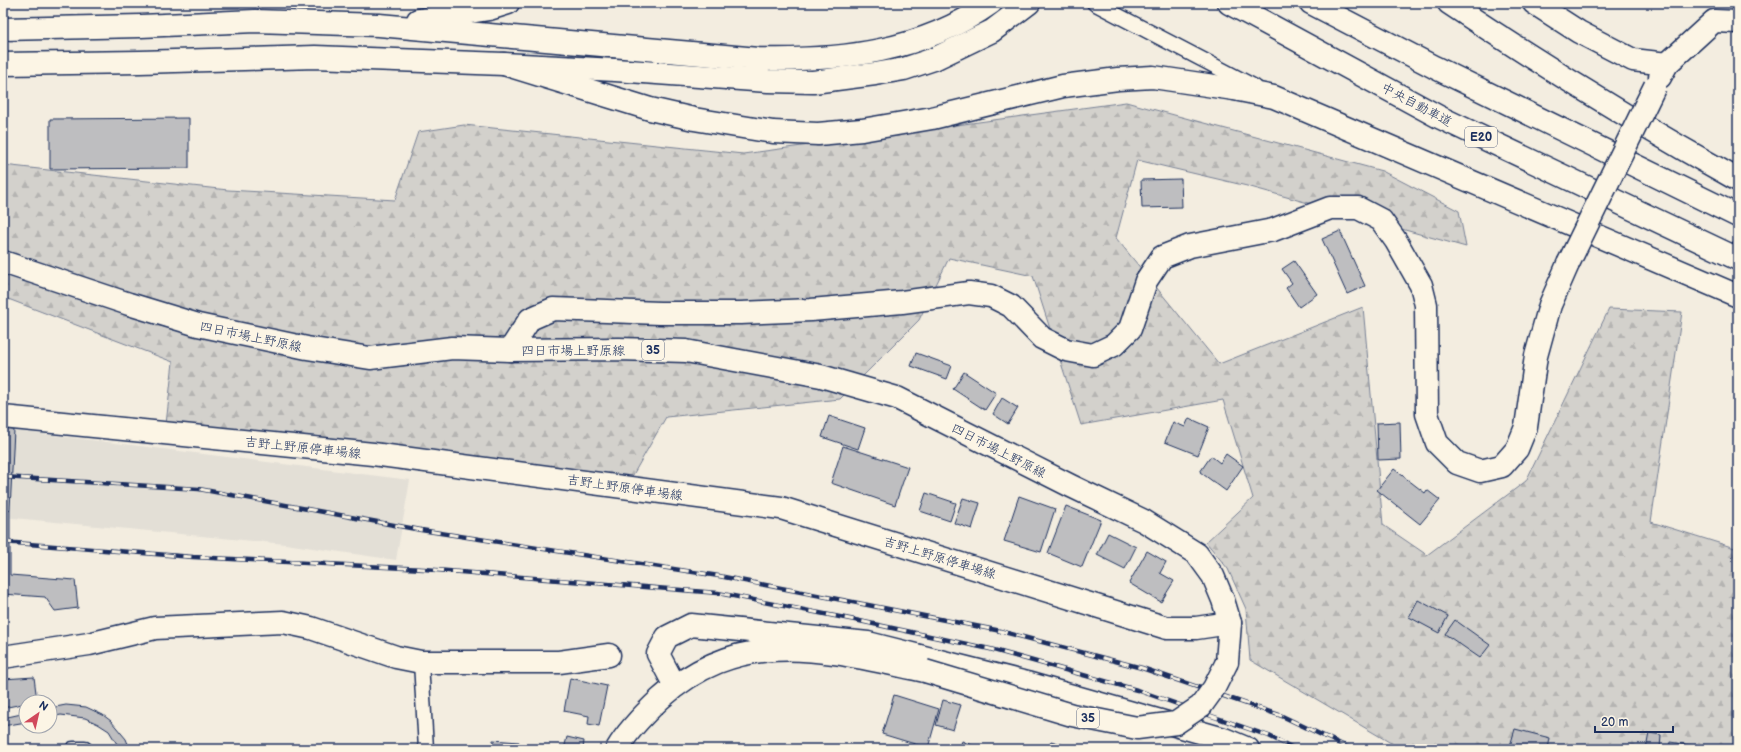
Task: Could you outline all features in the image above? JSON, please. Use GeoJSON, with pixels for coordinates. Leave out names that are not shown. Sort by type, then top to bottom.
{"type":"FeatureCollection","features":[{"type":"Feature","properties":{"kind":"main road"},"geometry":{"type":"LineString","coordinates":[[379,25],[489,9],[508,3]]}},
{"type":"Feature","properties":{"kind":"main road"},"geometry":{"type":"LineString","coordinates":[[3,64],[315,57],[504,64],[768,81],[813,82],[845,79],[904,69],[934,59],[992,31],[1029,3]]}},
{"type":"Feature","properties":{"kind":"main road","name":"中央自動車道"},"geometry":{"type":"LineString","coordinates":[[1229,3],[1439,117],[1738,259]]}},
{"type":"Feature","properties":{"kind":"main road"},"geometry":{"type":"LineString","coordinates":[[1311,3],[1434,67],[1738,216]]}},
{"type":"Feature","properties":{"kind":"main road"},"geometry":{"type":"LineString","coordinates":[[1449,3],[1538,62],[1667,140],[1738,180]]}},
{"type":"Feature","properties":{"kind":"main road"},"geometry":{"type":"LineString","coordinates":[[1534,3],[1579,32],[1633,60],[1667,64]]}},
{"type":"Feature","properties":{"kind":"main road"},"geometry":{"type":"LineString","coordinates":[[3,29],[141,26],[255,21],[379,25],[758,59],[792,60],[825,59],[879,52],[953,26],[985,8]]}},
{"type":"Feature","properties":{"kind":"main road"},"geometry":{"type":"LineString","coordinates":[[510,350],[530,320],[553,308],[660,313],[741,313],[811,310],[969,293],[991,296],[1011,306],[1042,338],[1066,350],[1093,355],[1114,345],[1130,329],[1146,281],[1162,256],[1190,246],[1273,230],[1330,208],[1358,208],[1381,220],[1396,240],[1421,285],[1426,305],[1427,414],[1438,443],[1457,463],[1480,471],[1502,466],[1517,449],[1526,427],[1536,356],[1550,305],[1568,264],[1655,86],[1667,64],[1714,21],[1738,22]]}},
{"type":"Feature","properties":{"kind":"main road"},"geometry":{"type":"LineString","coordinates":[[504,64],[650,109],[694,119],[773,132],[811,134],[862,130],[932,118],[1063,86],[1118,79],[1153,77],[1234,89],[1274,97],[1738,296]]}},
{"type":"Feature","properties":{"kind":"main road","name":"四日市場上野原線"},"geometry":{"type":"LineString","coordinates":[[3,262],[198,326],[307,348],[370,358],[452,348],[510,350],[619,349],[686,351],[821,376],[897,398],[1144,521],[1196,554],[1213,576],[1224,600],[1230,623],[1227,662],[1214,688],[1201,706],[1176,723],[1137,728],[1072,716],[925,671],[810,649],[771,649],[736,656],[711,665],[675,686],[642,716],[617,749]]}},
{"type":"Feature","properties":{"kind":"main road","name":"吉野上野原停車場線"},"geometry":{"type":"LineString","coordinates":[[3,417],[373,454],[781,508],[1167,628],[1196,628],[1230,623]]}},
{"type":"Feature","properties":{"kind":"main road"},"geometry":{"type":"LineString","coordinates":[[3,658],[89,644],[155,628],[283,622],[311,628],[396,657],[421,662],[559,662],[609,655]]}},
{"type":"Feature","properties":{"kind":"main road"},"geometry":{"type":"LineString","coordinates":[[675,686],[658,654],[666,637],[691,625],[868,643],[1027,682],[1224,739],[1248,749]]}},
{"type":"Feature","properties":{"kind":"lane"},"geometry":{"type":"LineString","coordinates":[[1094,3],[1274,97]]}},
{"type":"Feature","properties":{"kind":"lane"},"geometry":{"type":"LineString","coordinates":[[421,662],[426,749]]}},
{"type":"Feature","properties":{"kind":"lane"},"geometry":{"type":"LineString","coordinates":[[73,749],[85,749]]}},
{"type":"Feature","properties":{"kind":"shaded area"},"geometry":{"type":"Polygon","coordinates":[[[3,429],[410,480],[396,560],[285,544],[3,517],[3,429]]]}},
{"type":"Feature","properties":{"kind":"green space"},"geometry":{"type":"Polygon","coordinates":[[[1126,102],[1382,171],[1459,211],[1466,247],[1247,186],[1137,160],[1116,238],[1219,364],[1363,307],[1383,525],[1427,555],[1526,481],[1609,309],[1682,312],[1651,522],[1738,549],[1738,749],[1401,749],[1250,660],[1246,609],[1228,569],[1206,542],[1253,498],[1223,400],[1081,425],[1033,276],[949,258],[919,320],[840,399],[666,417],[626,487],[165,433],[173,362],[3,297],[3,165],[228,190],[395,200],[418,132],[464,125],[743,154],[1126,102]]]}},
{"type":"Feature","properties":{"kind":"building"},"geometry":{"type":"Polygon","coordinates":[[[189,118],[189,168],[50,169],[50,119],[189,118]]]}},
{"type":"Feature","properties":{"kind":"building"},"geometry":{"type":"Polygon","coordinates":[[[1181,179],[1182,207],[1142,208],[1141,180],[1181,179]]]}},
{"type":"Feature","properties":{"kind":"building"},"geometry":{"type":"Polygon","coordinates":[[[1340,231],[1365,286],[1347,294],[1322,239],[1340,231]]]}},
{"type":"Feature","properties":{"kind":"building"},"geometry":{"type":"Polygon","coordinates":[[[1294,261],[1317,294],[1299,307],[1286,288],[1292,283],[1282,269],[1294,261]]]}},
{"type":"Feature","properties":{"kind":"building"},"geometry":{"type":"Polygon","coordinates":[[[916,353],[952,366],[947,379],[911,366],[916,353]]]}},
{"type":"Feature","properties":{"kind":"building"},"geometry":{"type":"Polygon","coordinates":[[[964,372],[996,393],[985,410],[953,389],[964,372]]]}},
{"type":"Feature","properties":{"kind":"building"},"geometry":{"type":"Polygon","coordinates":[[[1002,398],[1018,408],[1008,424],[993,414],[1002,398]]]}},
{"type":"Feature","properties":{"kind":"building"},"geometry":{"type":"Polygon","coordinates":[[[829,416],[865,428],[858,449],[822,437],[829,416]]]}},
{"type":"Feature","properties":{"kind":"building"},"geometry":{"type":"Polygon","coordinates":[[[1189,418],[1209,427],[1198,455],[1165,442],[1173,422],[1185,427],[1189,418]]]}},
{"type":"Feature","properties":{"kind":"building"},"geometry":{"type":"Polygon","coordinates":[[[1400,422],[1401,459],[1378,460],[1377,423],[1400,422]]]}},
{"type":"Feature","properties":{"kind":"building"},"geometry":{"type":"Polygon","coordinates":[[[3,429],[14,430],[10,510],[3,509],[3,429]]]}},
{"type":"Feature","properties":{"kind":"building"},"geometry":{"type":"Polygon","coordinates":[[[843,446],[908,467],[895,505],[831,483],[843,446]]]}},
{"type":"Feature","properties":{"kind":"building"},"geometry":{"type":"Polygon","coordinates":[[[1226,454],[1243,466],[1226,491],[1200,472],[1211,456],[1220,463],[1226,454]]]}},
{"type":"Feature","properties":{"kind":"building"},"geometry":{"type":"Polygon","coordinates":[[[1394,469],[1425,493],[1427,490],[1440,500],[1420,524],[1377,490],[1394,469]]]}},
{"type":"Feature","properties":{"kind":"building"},"geometry":{"type":"Polygon","coordinates":[[[926,493],[956,503],[950,521],[920,511],[926,493]]]}},
{"type":"Feature","properties":{"kind":"building"},"geometry":{"type":"Polygon","coordinates":[[[1019,496],[1055,509],[1041,552],[1004,541],[1019,496]]]}},
{"type":"Feature","properties":{"kind":"building"},"geometry":{"type":"Polygon","coordinates":[[[963,498],[980,503],[972,529],[954,523],[963,498]]]}},
{"type":"Feature","properties":{"kind":"building"},"geometry":{"type":"Polygon","coordinates":[[[1066,506],[1101,520],[1082,567],[1048,553],[1066,506]]]}},
{"type":"Feature","properties":{"kind":"building"},"geometry":{"type":"Polygon","coordinates":[[[3,509],[10,510],[10,575],[75,580],[78,608],[55,611],[45,597],[3,594],[3,509]]]}},
{"type":"Feature","properties":{"kind":"building"},"geometry":{"type":"Polygon","coordinates":[[[1108,533],[1136,547],[1125,569],[1097,555],[1108,533]]]}},
{"type":"Feature","properties":{"kind":"building"},"geometry":{"type":"Polygon","coordinates":[[[1147,551],[1166,562],[1160,573],[1174,581],[1161,602],[1129,583],[1147,551]]]}},
{"type":"Feature","properties":{"kind":"building"},"geometry":{"type":"Polygon","coordinates":[[[1418,600],[1448,616],[1439,633],[1409,617],[1418,600]]]}},
{"type":"Feature","properties":{"kind":"building"},"geometry":{"type":"Polygon","coordinates":[[[1455,620],[1490,645],[1480,658],[1445,634],[1455,620]]]}},
{"type":"Feature","properties":{"kind":"building"},"geometry":{"type":"Polygon","coordinates":[[[34,677],[36,694],[18,694],[18,705],[3,708],[3,679],[34,677]]]}},
{"type":"Feature","properties":{"kind":"building"},"geometry":{"type":"Polygon","coordinates":[[[570,678],[607,686],[599,726],[588,724],[589,716],[564,711],[570,678]]]}},
{"type":"Feature","properties":{"kind":"building"},"geometry":{"type":"Polygon","coordinates":[[[894,695],[939,709],[928,748],[882,734],[894,695]]]}},
{"type":"Feature","properties":{"kind":"building"},"geometry":{"type":"Polygon","coordinates":[[[943,700],[961,705],[953,730],[936,725],[943,700]]]}},
{"type":"Feature","properties":{"kind":"building"},"geometry":{"type":"Polygon","coordinates":[[[66,705],[86,707],[103,715],[111,721],[126,739],[130,749],[120,749],[109,731],[98,724],[85,718],[58,716],[58,706],[66,705]]]}},
{"type":"Feature","properties":{"kind":"building"},"geometry":{"type":"Polygon","coordinates":[[[18,715],[18,723],[3,726],[3,718],[18,715]]]}},
{"type":"Feature","properties":{"kind":"building"},"geometry":{"type":"Polygon","coordinates":[[[1515,729],[1550,738],[1548,749],[1522,749],[1510,746],[1515,729]]]}},
{"type":"Feature","properties":{"kind":"building"},"geometry":{"type":"Polygon","coordinates":[[[1649,733],[1661,735],[1660,749],[1646,749],[1649,733]]]}},
{"type":"Feature","properties":{"kind":"building"},"geometry":{"type":"Polygon","coordinates":[[[567,737],[584,741],[583,749],[564,749],[567,737]]]}},
{"type":"Feature","properties":{"kind":"building"},"geometry":{"type":"Polygon","coordinates":[[[493,740],[519,742],[519,747],[532,747],[532,749],[493,749],[493,740]]]}},
{"type":"Feature","properties":{"kind":"building"},"geometry":{"type":"Polygon","coordinates":[[[962,741],[981,749],[959,749],[962,741]]]}},
{"type":"Feature","properties":{"kind":"building"},"geometry":{"type":"Polygon","coordinates":[[[1051,741],[1071,747],[1070,749],[1048,749],[1051,741]]]}},
{"type":"Feature","properties":{"kind":"building"},"geometry":{"type":"Polygon","coordinates":[[[1670,742],[1696,746],[1695,749],[1669,749],[1670,742]]]}},
{"type":"Feature","properties":{"kind":"building"},"geometry":{"type":"Polygon","coordinates":[[[1574,745],[1601,749],[1574,749],[1574,745]]]}},
{"type":"Feature","properties":{"kind":"railway"},"geometry":{"type":"LineString","coordinates":[[3,477],[199,489],[421,530],[719,576],[996,630],[1142,668],[1282,716],[1351,749]]}},
{"type":"Feature","properties":{"kind":"railway"},"geometry":{"type":"LineString","coordinates":[[3,542],[193,557],[424,569],[718,593],[990,649],[1137,690],[1269,736],[1295,749]]}}]}
